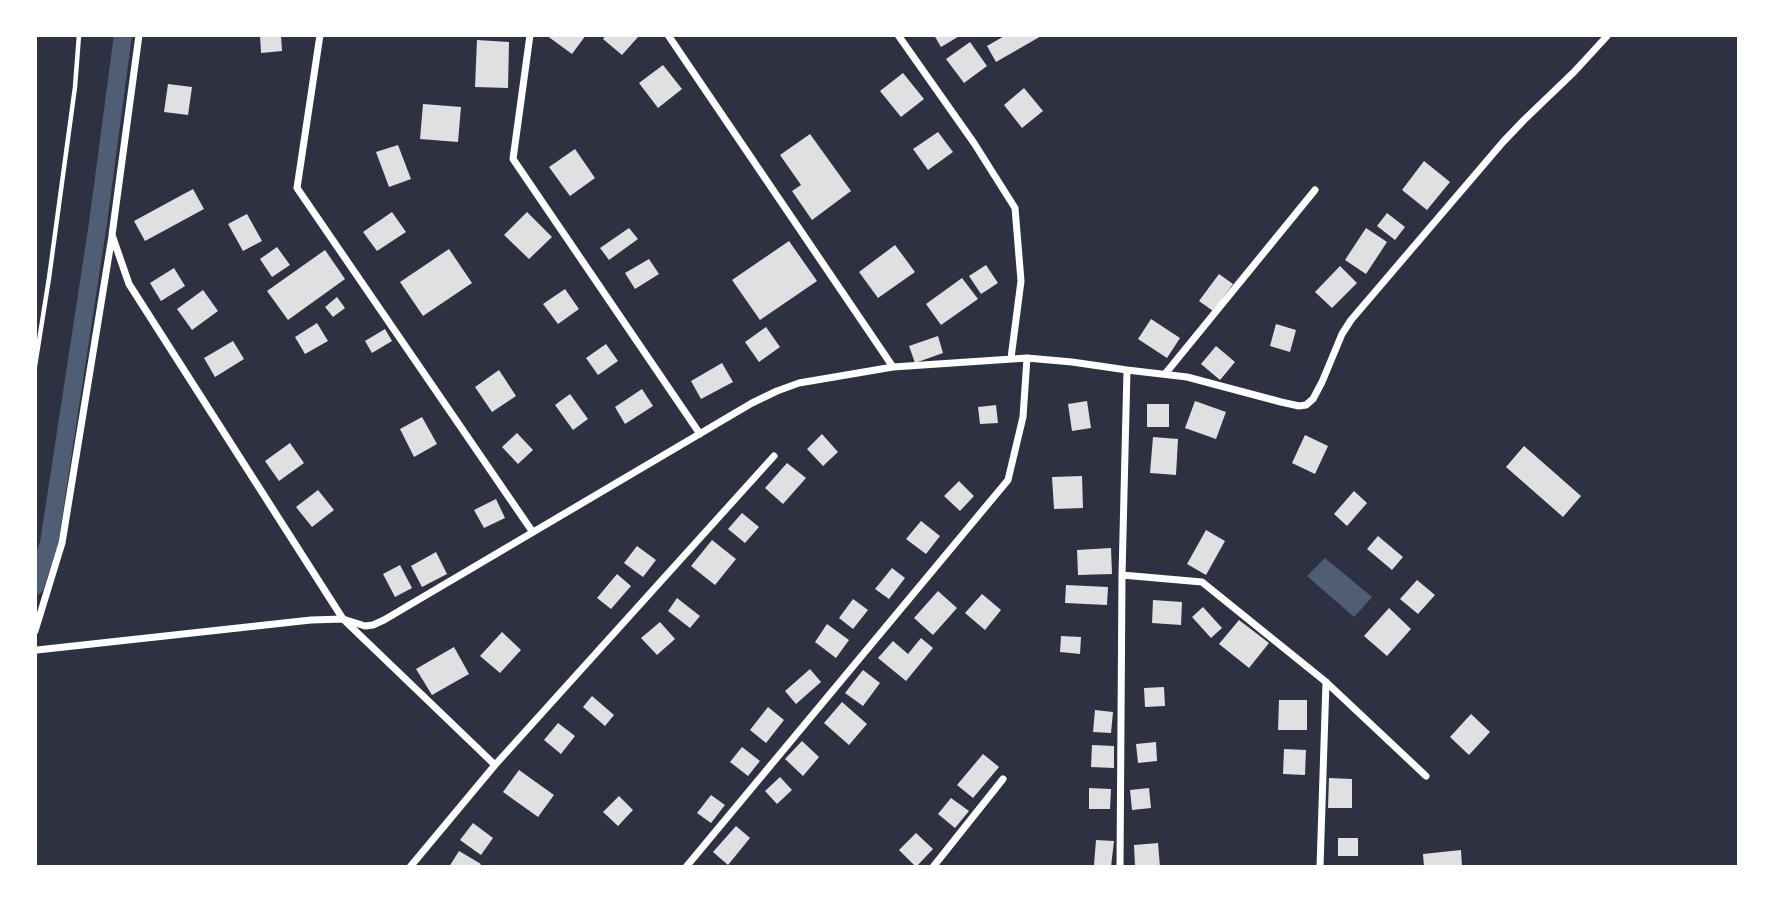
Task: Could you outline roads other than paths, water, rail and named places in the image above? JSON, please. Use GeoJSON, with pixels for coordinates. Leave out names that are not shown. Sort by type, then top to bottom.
{"type":"FeatureCollection","features":[{"type":"Feature","properties":{"kind":"street"},"geometry":{"type":"LineString","coordinates":[[35,631],[62,543],[113,235],[139,35]]}},
{"type":"Feature","properties":{"kind":"street"},"geometry":{"type":"LineString","coordinates":[[320,35],[297,188],[533,531]]}},
{"type":"Feature","properties":{"kind":"street"},"geometry":{"type":"LineString","coordinates":[[530,35],[513,159],[700,434]]}},
{"type":"Feature","properties":{"kind":"street"},"geometry":{"type":"LineString","coordinates":[[898,35],[974,143],[1015,208],[1021,281],[1011,358]]}},
{"type":"Feature","properties":{"kind":"street"},"geometry":{"type":"LineString","coordinates":[[36,651],[311,620],[343,619],[365,626],[384,621],[752,403],[799,383],[893,367],[1027,358],[1187,377],[1281,402],[1306,405],[1313,399],[1322,382],[1342,334],[1351,320],[1503,142],[1608,35]]}},
{"type":"Feature","properties":{"kind":"street"},"geometry":{"type":"LineString","coordinates":[[671,38],[893,367]]}},
{"type":"Feature","properties":{"kind":"street"},"geometry":{"type":"LineString","coordinates":[[1165,374],[1315,190]]}},
{"type":"Feature","properties":{"kind":"street"},"geometry":{"type":"LineString","coordinates":[[113,235],[129,284],[343,619],[495,765]]}},
{"type":"Feature","properties":{"kind":"street"},"geometry":{"type":"LineString","coordinates":[[686,867],[1008,480],[1023,417],[1027,358]]}},
{"type":"Feature","properties":{"kind":"street"},"geometry":{"type":"LineString","coordinates":[[1120,867],[1122,575],[1127,370]]}},
{"type":"Feature","properties":{"kind":"street"},"geometry":{"type":"LineString","coordinates":[[410,867],[495,765],[774,456]]}},
{"type":"Feature","properties":{"kind":"street"},"geometry":{"type":"LineString","coordinates":[[1122,575],[1202,582],[1326,682],[1426,776]]}},
{"type":"Feature","properties":{"kind":"street"},"geometry":{"type":"LineString","coordinates":[[1320,867],[1326,682]]}},
{"type":"Feature","properties":{"kind":"street"},"geometry":{"type":"LineString","coordinates":[[933,867],[1003,779]]}},
{"type":"Feature","properties":{"kind":"lane"},"geometry":{"type":"LineString","coordinates":[[35,366],[75,87],[79,35]]}},
{"type":"Feature","properties":{"kind":"water"},"geometry":{"type":"Polygon","coordinates":[[[1325,558],[1372,597],[1354,617],[1307,576],[1325,558]]]}},
{"type":"Feature","properties":{"kind":"waterway"},"geometry":{"type":"LineString","coordinates":[[35,586],[49,543],[98,223],[123,35]]}}]}
